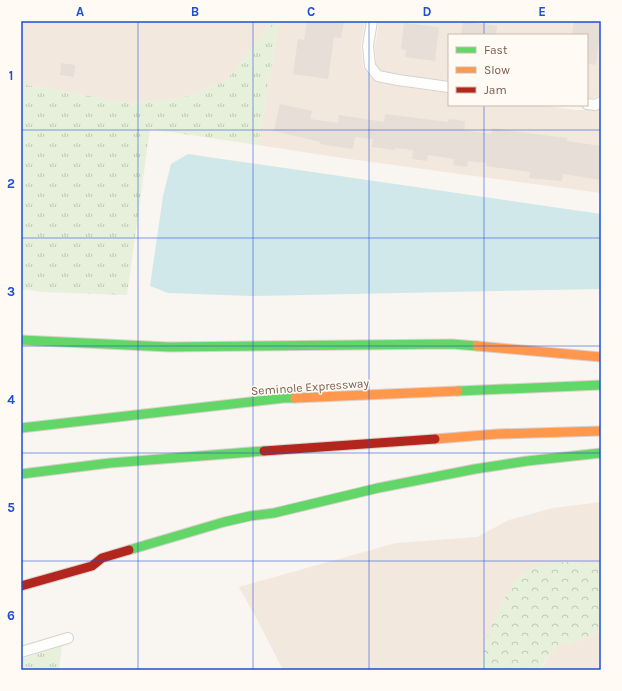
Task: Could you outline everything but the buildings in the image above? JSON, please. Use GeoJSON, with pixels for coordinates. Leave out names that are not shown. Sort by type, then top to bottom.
{"type":"FeatureCollection","features":[{"type":"Feature","properties":{"kind":"highway"},"geometry":{"type":"LineString","coordinates":[[21,340],[169,347],[452,344],[601,357]]}},
{"type":"Feature","properties":{"kind":"highway","name":"Seminole Expressway"},"geometry":{"type":"LineString","coordinates":[[21,428],[284,398],[601,385]]}},
{"type":"Feature","properties":{"kind":"highway"},"geometry":{"type":"LineString","coordinates":[[21,474],[110,464],[497,434],[601,431]]}},
{"type":"Feature","properties":{"kind":"highway"},"geometry":{"type":"LineString","coordinates":[[92,566],[102,558],[185,533],[250,516],[274,513],[419,479],[527,461],[601,453]]}},
{"type":"Feature","properties":{"kind":"highway"},"geometry":{"type":"LineString","coordinates":[[251,525],[274,513]]}},
{"type":"Feature","properties":{"kind":"highway"},"geometry":{"type":"LineString","coordinates":[[21,586],[92,566],[102,567],[110,565]]}},
{"type":"Feature","properties":{"kind":"street"},"geometry":{"type":"LineString","coordinates":[[372,21],[368,46],[370,66],[378,76],[448,87]]}},
{"type":"Feature","properties":{"kind":"street"},"geometry":{"type":"LineString","coordinates":[[588,104],[595,105],[601,102]]}},
{"type":"Feature","properties":{"kind":"street"},"geometry":{"type":"LineString","coordinates":[[21,652],[68,638]]}},
{"type":"Feature","properties":{"kind":"shaded area"},"geometry":{"type":"Polygon","coordinates":[[[21,21],[275,21],[226,81],[189,96],[129,103],[21,84],[21,21]]]}},
{"type":"Feature","properties":{"kind":"shaded area"},"geometry":{"type":"Polygon","coordinates":[[[279,21],[365,21],[361,45],[363,66],[372,79],[376,82],[448,93],[448,106],[546,106],[576,110],[601,109],[601,193],[342,158],[258,145],[279,21]]]}},
{"type":"Feature","properties":{"kind":"shaded area"},"geometry":{"type":"Polygon","coordinates":[[[379,21],[601,21],[601,95],[588,98],[588,34],[448,34],[448,81],[399,75],[382,71],[376,64],[375,47],[379,21]]]}},
{"type":"Feature","properties":{"kind":"shaded area"},"geometry":{"type":"Polygon","coordinates":[[[601,502],[601,565],[565,562],[485,642],[481,670],[283,670],[239,587],[396,543],[477,537],[509,520],[553,508],[601,502]]]}},
{"type":"Feature","properties":{"kind":"shaded area"},"geometry":{"type":"Polygon","coordinates":[[[601,630],[601,670],[540,670],[556,646],[581,640],[601,630]]]}},
{"type":"Feature","properties":{"kind":"green space"},"geometry":{"type":"Polygon","coordinates":[[[275,21],[279,21],[258,145],[150,129],[127,295],[43,292],[21,289],[21,84],[129,103],[189,96],[226,81],[275,21]]]}},
{"type":"Feature","properties":{"kind":"green space"},"geometry":{"type":"Polygon","coordinates":[[[565,562],[601,565],[601,630],[581,640],[556,646],[539,670],[481,670],[485,642],[493,621],[513,582],[532,567],[565,562]]]}},
{"type":"Feature","properties":{"kind":"green space"},"geometry":{"type":"Polygon","coordinates":[[[62,646],[59,670],[21,670],[21,659],[62,646]]]}},
{"type":"Feature","properties":{"kind":"water"},"geometry":{"type":"Polygon","coordinates":[[[188,154],[601,214],[601,289],[252,296],[168,293],[150,286],[163,196],[171,164],[188,154]]]}},
{"type":"Feature","properties":{"kind":"traffic: fast"},"geometry":{"type":"LineString","coordinates":[[21,340],[169,347],[452,344],[477,346]]}},
{"type":"Feature","properties":{"kind":"traffic: fast"},"geometry":{"type":"LineString","coordinates":[[458,391],[601,385]]}},
{"type":"Feature","properties":{"kind":"traffic: fast"},"geometry":{"type":"LineString","coordinates":[[21,428],[295,398]]}},
{"type":"Feature","properties":{"kind":"traffic: fast"},"geometry":{"type":"LineString","coordinates":[[21,474],[110,463],[264,451]]}},
{"type":"Feature","properties":{"kind":"traffic: fast"},"geometry":{"type":"LineString","coordinates":[[129,550],[224,522],[250,516],[274,513],[378,488],[475,469],[527,461],[601,453]]}},
{"type":"Feature","properties":{"kind":"traffic: slow"},"geometry":{"type":"LineString","coordinates":[[477,346],[601,357]]}},
{"type":"Feature","properties":{"kind":"traffic: slow"},"geometry":{"type":"LineString","coordinates":[[295,398],[458,391]]}},
{"type":"Feature","properties":{"kind":"traffic: slow"},"geometry":{"type":"LineString","coordinates":[[435,439],[497,434],[601,431]]}},
{"type":"Feature","properties":{"kind":"traffic: jam"},"geometry":{"type":"LineString","coordinates":[[264,451],[435,439]]}},
{"type":"Feature","properties":{"kind":"traffic: jam"},"geometry":{"type":"LineString","coordinates":[[21,586],[92,566],[102,558],[129,550]]}}]}
